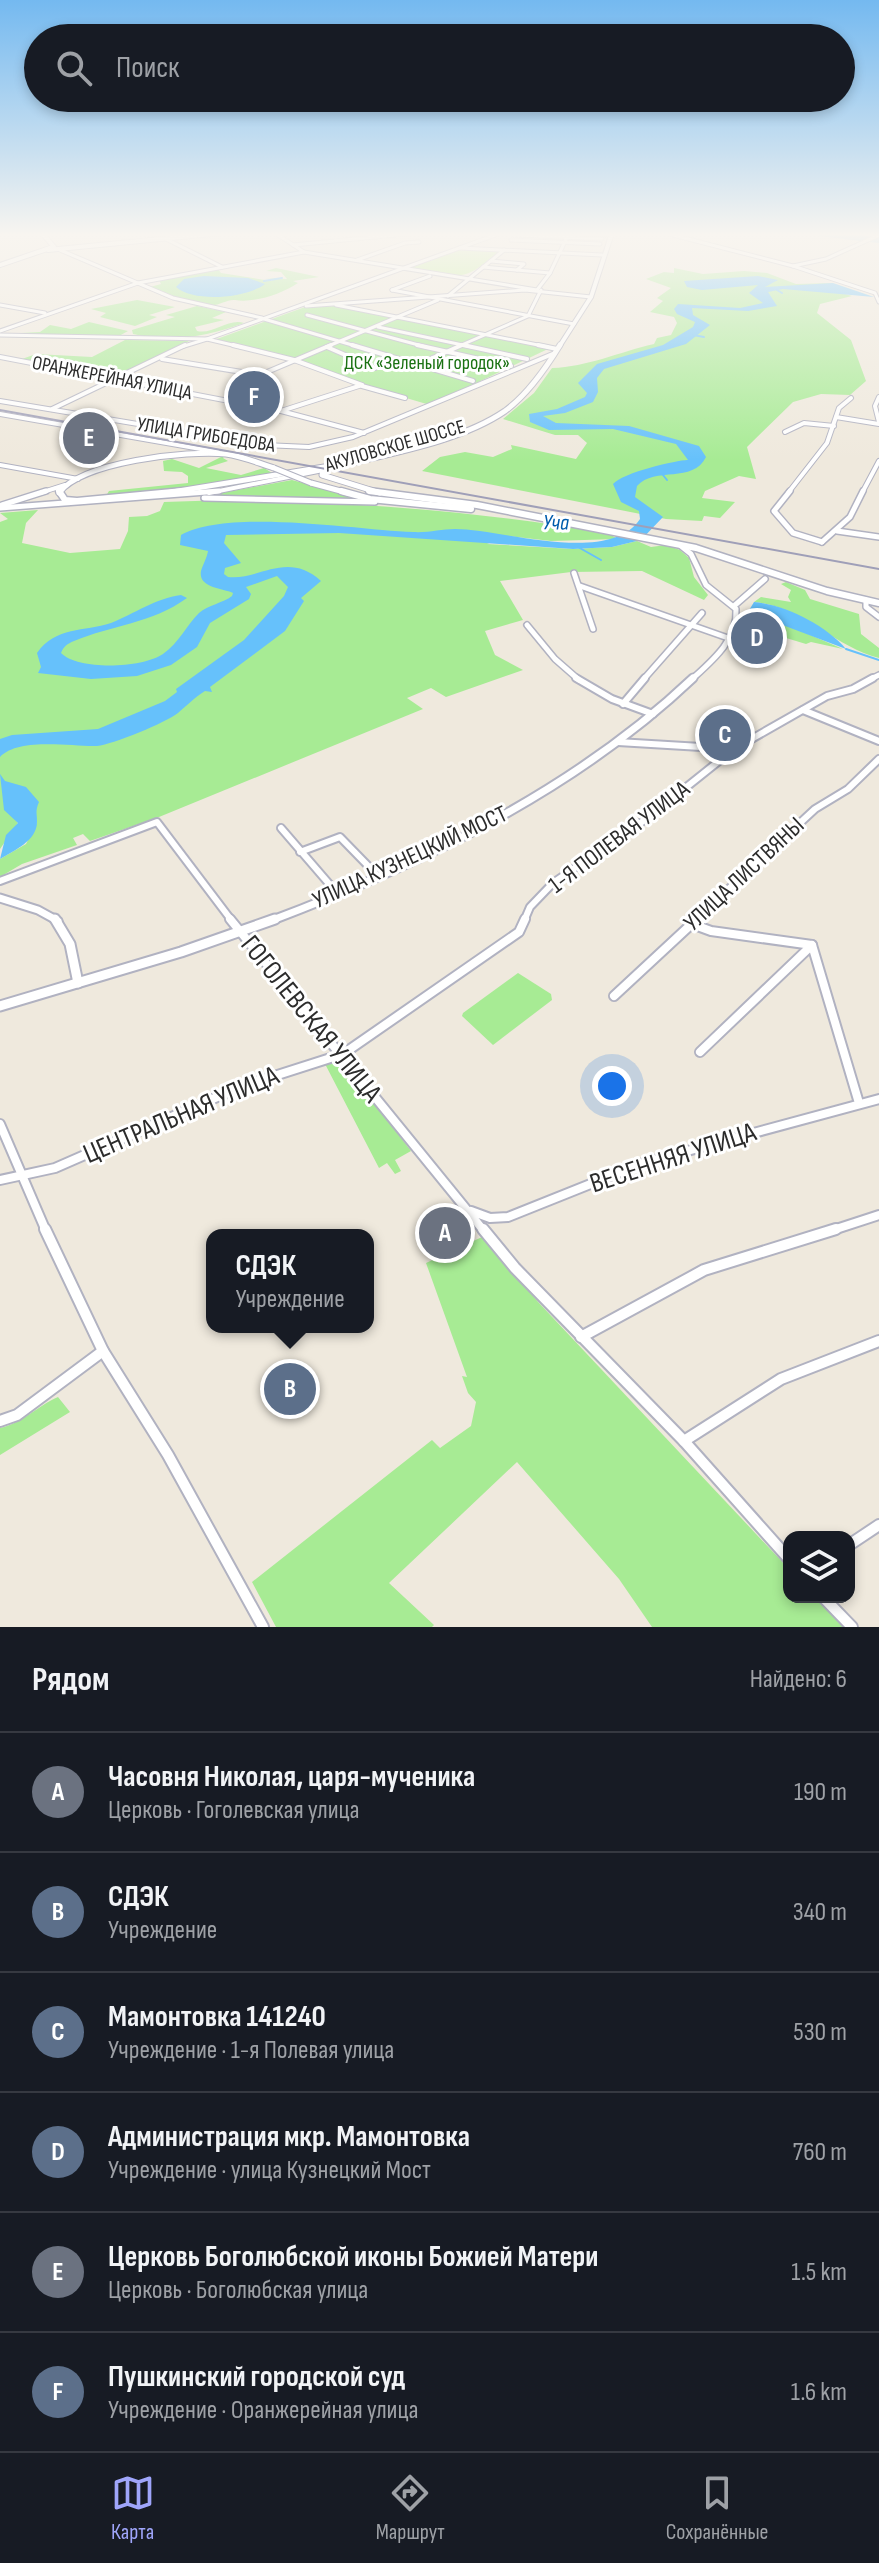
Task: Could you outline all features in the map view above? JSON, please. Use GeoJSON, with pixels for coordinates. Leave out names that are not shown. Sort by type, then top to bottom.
{"type":"FeatureCollection","features":[{"type":"Feature","properties":{"kind":"main road","name":"АКУЛОВСКОЕ ШОССЕ"},"geometry":{"type":"LineString","coordinates":[[323,470],[466,431],[506,410],[544,368],[583,309]]}},
{"type":"Feature","properties":{"kind":"main road","name":"АКУЛОВСКОЕ ШОССЕ"},"geometry":{"type":"LineString","coordinates":[[77,501],[231,487],[434,438],[471,425],[500,408],[544,368]]}},
{"type":"Feature","properties":{"kind":"main road"},"geometry":{"type":"LineString","coordinates":[[77,501],[59,495],[59,489],[111,468],[184,456],[226,454],[348,494],[400,503],[531,516]]}},
{"type":"Feature","properties":{"kind":"main road"},"geometry":{"type":"LineString","coordinates":[[323,470],[321,473],[327,478],[372,492],[463,502],[676,543],[695,555],[717,553],[781,576],[879,603]]}},
{"type":"Feature","properties":{"kind":"street"},"geometry":{"type":"LineString","coordinates":[[21,309],[48,314]]}},
{"type":"Feature","properties":{"kind":"street"},"geometry":{"type":"LineString","coordinates":[[0,333],[63,309]]}},
{"type":"Feature","properties":{"kind":"street"},"geometry":{"type":"LineString","coordinates":[[220,309],[473,381]]}},
{"type":"Feature","properties":{"kind":"street"},"geometry":{"type":"LineString","coordinates":[[52,409],[162,359],[194,341],[292,309]]}},
{"type":"Feature","properties":{"kind":"street"},"geometry":{"type":"LineString","coordinates":[[357,309],[556,351]]}},
{"type":"Feature","properties":{"kind":"street"},"geometry":{"type":"LineString","coordinates":[[162,359],[260,375],[418,309]]}},
{"type":"Feature","properties":{"kind":"street"},"geometry":{"type":"LineString","coordinates":[[488,309],[574,324]]}},
{"type":"Feature","properties":{"kind":"street"},"geometry":{"type":"LineString","coordinates":[[417,364],[528,316],[531,309]]}},
{"type":"Feature","properties":{"kind":"street"},"geometry":{"type":"LineString","coordinates":[[307,315],[362,332],[511,366]]}},
{"type":"Feature","properties":{"kind":"street"},"geometry":{"type":"LineString","coordinates":[[376,326],[527,359]]}},
{"type":"Feature","properties":{"kind":"street"},"geometry":{"type":"LineString","coordinates":[[0,333],[207,339],[294,360],[405,398]]}},
{"type":"Feature","properties":{"kind":"street"},"geometry":{"type":"LineString","coordinates":[[327,346],[375,368]]}},
{"type":"Feature","properties":{"kind":"street","name":"УЛИЦА ГРИБОЕДОВА"},"geometry":{"type":"LineString","coordinates":[[0,401],[288,448],[317,446],[364,433],[527,366],[556,351]]}},
{"type":"Feature","properties":{"kind":"street","name":"ОРАНЖЕРЕЙНАЯ УЛИЦА"},"geometry":{"type":"LineString","coordinates":[[0,357],[281,411],[364,433]]}},
{"type":"Feature","properties":{"kind":"street"},"geometry":{"type":"LineString","coordinates":[[435,358],[476,369]]}},
{"type":"Feature","properties":{"kind":"street"},"geometry":{"type":"LineString","coordinates":[[527,366],[544,368]]}},
{"type":"Feature","properties":{"kind":"street"},"geometry":{"type":"LineString","coordinates":[[281,411],[362,385]]}},
{"type":"Feature","properties":{"kind":"street"},"geometry":{"type":"LineString","coordinates":[[836,417],[879,421],[875,406],[879,397]]}},
{"type":"Feature","properties":{"kind":"street"},"geometry":{"type":"LineString","coordinates":[[851,398],[839,408],[827,443],[774,511],[793,533],[822,542],[850,517],[879,461]]}},
{"type":"Feature","properties":{"kind":"street"},"geometry":{"type":"LineString","coordinates":[[0,414],[226,454]]}},
{"type":"Feature","properties":{"kind":"street"},"geometry":{"type":"LineString","coordinates":[[785,432],[804,423],[834,426]]}},
{"type":"Feature","properties":{"kind":"street"},"geometry":{"type":"LineString","coordinates":[[184,456],[192,452],[189,447]]}},
{"type":"Feature","properties":{"kind":"street"},"geometry":{"type":"LineString","coordinates":[[0,465],[78,479]]}},
{"type":"Feature","properties":{"kind":"street","name":"АКУЛОВСКОЕ ШОССЕ"},"geometry":{"type":"LineString","coordinates":[[0,507],[233,490],[323,470]]}},
{"type":"Feature","properties":{"kind":"street"},"geometry":{"type":"LineString","coordinates":[[0,507],[65,485]]}},
{"type":"Feature","properties":{"kind":"street"},"geometry":{"type":"LineString","coordinates":[[138,499],[282,498],[400,503]]}},
{"type":"Feature","properties":{"kind":"street","name":"АКУЛОВСКОЕ ШОССЕ"},"geometry":{"type":"LineString","coordinates":[[0,507],[77,501]]}},
{"type":"Feature","properties":{"kind":"street"},"geometry":{"type":"LineString","coordinates":[[837,531],[879,537]]}},
{"type":"Feature","properties":{"kind":"street"},"geometry":{"type":"LineString","coordinates":[[695,555],[706,585],[734,606],[765,579]]}},
{"type":"Feature","properties":{"kind":"street"},"geometry":{"type":"LineString","coordinates":[[574,573],[593,629]]}},
{"type":"Feature","properties":{"kind":"street"},"geometry":{"type":"LineString","coordinates":[[580,586],[728,638]]}},
{"type":"Feature","properties":{"kind":"street"},"geometry":{"type":"LineString","coordinates":[[866,600],[866,607],[879,617]]}},
{"type":"Feature","properties":{"kind":"street","name":"УЛИЦА КУЗНЕЦКИЙ МОСТ"},"geometry":{"type":"LineString","coordinates":[[0,1006],[242,934],[464,837],[618,742],[653,714],[713,660],[738,619],[734,606]]}},
{"type":"Feature","properties":{"kind":"street"},"geometry":{"type":"LineString","coordinates":[[623,704],[702,613]]}},
{"type":"Feature","properties":{"kind":"street"},"geometry":{"type":"LineString","coordinates":[[527,625],[554,663],[572,678],[623,704],[653,714]]}},
{"type":"Feature","properties":{"kind":"street","name":"1-Я ПОЛЕВАЯ УЛИЦА"},"geometry":{"type":"LineString","coordinates":[[343,1054],[519,932],[530,907],[553,883],[649,817],[734,749],[827,696],[853,689],[879,675]]}},
{"type":"Feature","properties":{"kind":"street"},"geometry":{"type":"LineString","coordinates":[[803,710],[879,741]]}},
{"type":"Feature","properties":{"kind":"street"},"geometry":{"type":"LineString","coordinates":[[618,742],[734,749]]}},
{"type":"Feature","properties":{"kind":"street","name":"УЛИЦА ЛИСТВЯНЫ"},"geometry":{"type":"LineString","coordinates":[[614,996],[815,809],[848,789],[879,759]]}},
{"type":"Feature","properties":{"kind":"street","name":"ГОГОЛЕВСКАЯ УЛИЦА"},"geometry":{"type":"LineString","coordinates":[[0,881],[157,822],[242,934],[515,1268],[684,1441],[783,1552]]}},
{"type":"Feature","properties":{"kind":"street"},"geometry":{"type":"LineString","coordinates":[[281,828],[337,893]]}},
{"type":"Feature","properties":{"kind":"street"},"geometry":{"type":"LineString","coordinates":[[300,852],[340,837],[377,875]]}},
{"type":"Feature","properties":{"kind":"street"},"geometry":{"type":"LineString","coordinates":[[0,898],[56,917],[66,927],[78,983]]}},
{"type":"Feature","properties":{"kind":"street"},"geometry":{"type":"LineString","coordinates":[[692,924],[711,931],[812,945]]}},
{"type":"Feature","properties":{"kind":"street"},"geometry":{"type":"LineString","coordinates":[[700,1052],[812,945]]}},
{"type":"Feature","properties":{"kind":"street"},"geometry":{"type":"LineString","coordinates":[[812,945],[859,1103]]}},
{"type":"Feature","properties":{"kind":"street","name":"ЦЕНТРАЛЬНАЯ УЛИЦА"},"geometry":{"type":"LineString","coordinates":[[0,1180],[55,1168],[240,1087],[343,1054]]}},
{"type":"Feature","properties":{"kind":"street","name":"ВЕСЕННЯЯ УЛИЦА"},"geometry":{"type":"LineString","coordinates":[[471,1211],[490,1218],[508,1217],[643,1163],[879,1099]]}},
{"type":"Feature","properties":{"kind":"street"},"geometry":{"type":"LineString","coordinates":[[0,1124],[19,1174],[103,1351],[168,1455],[263,1627]]}},
{"type":"Feature","properties":{"kind":"street"},"geometry":{"type":"LineString","coordinates":[[581,1337],[704,1270],[879,1215]]}},
{"type":"Feature","properties":{"kind":"street"},"geometry":{"type":"LineString","coordinates":[[684,1441],[781,1379],[879,1341]]}},
{"type":"Feature","properties":{"kind":"street"},"geometry":{"type":"LineString","coordinates":[[0,1421],[17,1415],[103,1351]]}},
{"type":"Feature","properties":{"kind":"street"},"geometry":{"type":"LineString","coordinates":[[855,1541],[879,1525]]}},
{"type":"Feature","properties":{"kind":"street"},"geometry":{"type":"LineString","coordinates":[[829,1603],[852,1627]]}},
{"type":"Feature","properties":{"kind":"green space"},"geometry":{"type":"Polygon","coordinates":[[[91,309],[169,309],[149,315],[157,317],[135,326],[100,317],[106,313],[91,309]]]}},
{"type":"Feature","properties":{"kind":"green space"},"geometry":{"type":"Polygon","coordinates":[[[187,309],[226,312],[212,318],[224,320],[195,327],[203,332],[232,323],[244,323],[190,337],[162,338],[133,334],[132,330],[175,317],[166,315],[187,309]]]}},
{"type":"Feature","properties":{"kind":"green space","name":"ДСК «Зеленый городок»"},"geometry":{"type":"Polygon","coordinates":[[[300,309],[351,309],[550,348],[430,405],[214,340],[300,309]]]}},
{"type":"Feature","properties":{"kind":"green space"},"geometry":{"type":"Polygon","coordinates":[[[654,309],[818,309],[817,313],[851,340],[866,381],[850,395],[821,394],[793,402],[747,447],[756,479],[739,476],[705,491],[702,498],[735,502],[720,518],[704,516],[702,521],[666,519],[422,471],[440,457],[465,452],[493,457],[512,449],[511,445],[576,459],[587,443],[578,435],[555,435],[503,419],[534,393],[552,368],[603,359],[654,344],[657,338],[671,335],[677,323],[674,317],[650,312],[654,309]]]}},
{"type":"Feature","properties":{"kind":"green space"},"geometry":{"type":"Polygon","coordinates":[[[89,322],[128,331],[119,336],[3,334],[40,332],[50,325],[71,329],[89,322]]]}},
{"type":"Feature","properties":{"kind":"green space"},"geometry":{"type":"Polygon","coordinates":[[[125,340],[189,341],[116,376],[22,359],[36,354],[92,357],[125,340]]]}},
{"type":"Feature","properties":{"kind":"green space"},"geometry":{"type":"Polygon","coordinates":[[[225,455],[223,458],[228,461],[206,468],[241,475],[264,468],[277,476],[239,485],[106,496],[109,491],[188,483],[188,476],[182,472],[164,471],[163,461],[172,459],[199,468],[225,455]]]}},
{"type":"Feature","properties":{"kind":"green space"},"geometry":{"type":"Polygon","coordinates":[[[292,480],[367,500],[205,496],[292,480]]]}},
{"type":"Feature","properties":{"kind":"green space"},"geometry":{"type":"Polygon","coordinates":[[[164,502],[322,503],[466,514],[561,526],[609,534],[618,539],[551,541],[507,536],[487,544],[573,549],[612,547],[637,541],[651,547],[666,545],[680,550],[689,558],[694,577],[708,595],[704,600],[642,571],[571,572],[500,581],[523,620],[485,631],[495,655],[523,670],[446,697],[431,688],[407,698],[423,709],[159,817],[90,841],[83,834],[73,838],[77,845],[22,864],[0,877],[0,859],[26,844],[37,822],[34,813],[11,814],[18,823],[0,849],[0,522],[8,519],[0,513],[38,510],[26,523],[22,543],[70,553],[120,549],[128,531],[129,517],[147,516],[160,511],[164,502]]]}},
{"type":"Feature","properties":{"kind":"green space"},"geometry":{"type":"Polygon","coordinates":[[[786,582],[805,590],[810,599],[859,614],[861,634],[879,648],[879,658],[863,653],[787,611],[754,602],[761,597],[791,602],[788,597],[791,590],[781,584],[786,582]]]}},
{"type":"Feature","properties":{"kind":"green space"},"geometry":{"type":"Polygon","coordinates":[[[755,616],[780,622],[843,649],[811,642],[806,644],[750,627],[743,634],[746,624],[768,626],[755,616]]]}},
{"type":"Feature","properties":{"kind":"green space"},"geometry":{"type":"Polygon","coordinates":[[[518,973],[551,994],[552,1000],[493,1045],[462,1016],[463,1013],[518,973]]]}},
{"type":"Feature","properties":{"kind":"green space"},"geometry":{"type":"Polygon","coordinates":[[[340,1058],[411,1151],[395,1160],[401,1171],[395,1174],[387,1163],[379,1168],[324,1062],[340,1058]]]}},
{"type":"Feature","properties":{"kind":"green space"},"geometry":{"type":"Polygon","coordinates":[[[482,1237],[539,1303],[783,1563],[783,1603],[822,1603],[844,1627],[652,1627],[619,1579],[517,1462],[389,1583],[434,1625],[432,1627],[276,1627],[252,1582],[432,1440],[440,1448],[471,1426],[476,1402],[468,1393],[462,1376],[467,1377],[426,1263],[482,1237]]]}},
{"type":"Feature","properties":{"kind":"green space"},"geometry":{"type":"Polygon","coordinates":[[[58,1397],[70,1412],[0,1455],[0,1428],[58,1397]]]}},
{"type":"Feature","properties":{"kind":"water"},"geometry":{"type":"Polygon","coordinates":[[[674,309],[692,309],[693,315],[710,325],[686,344],[604,369],[597,378],[598,392],[593,402],[565,413],[543,416],[556,423],[629,426],[699,446],[706,457],[700,465],[683,473],[645,480],[637,486],[635,497],[663,517],[641,540],[612,547],[573,549],[339,533],[226,535],[224,543],[241,563],[225,568],[224,574],[228,577],[285,567],[308,572],[321,581],[301,598],[304,601],[285,631],[210,687],[212,692],[205,691],[178,713],[151,727],[97,746],[33,745],[9,751],[0,757],[0,739],[12,735],[98,729],[165,701],[177,692],[176,689],[244,640],[284,596],[288,587],[277,576],[246,587],[251,594],[249,599],[210,623],[197,647],[171,665],[137,676],[91,679],[38,673],[41,667],[37,653],[53,638],[111,623],[154,603],[181,595],[187,598],[173,607],[74,641],[61,653],[82,663],[111,666],[154,659],[174,645],[199,613],[232,596],[233,593],[203,581],[201,571],[208,551],[180,545],[181,535],[202,527],[261,522],[413,532],[455,529],[580,543],[605,540],[625,533],[640,519],[639,511],[621,502],[613,484],[640,471],[688,460],[676,444],[613,429],[549,430],[530,422],[529,414],[557,409],[585,397],[587,393],[578,383],[597,364],[663,345],[693,327],[695,322],[677,314],[674,309]]]}},
{"type":"Feature","properties":{"kind":"water"},"geometry":{"type":"Polygon","coordinates":[[[709,309],[760,309],[748,311],[709,309]]]}},
{"type":"Feature","properties":{"kind":"water"},"geometry":{"type":"Polygon","coordinates":[[[754,602],[779,607],[804,618],[846,649],[748,612],[754,602]]]}},
{"type":"Feature","properties":{"kind":"water"},"geometry":{"type":"Polygon","coordinates":[[[0,774],[5,781],[26,787],[39,802],[33,835],[0,859],[6,835],[18,823],[4,810],[0,774]]]}},
{"type":"Feature","properties":{"kind":"waterway","name":"Уча"},"geometry":{"type":"LineString","coordinates":[[693,335],[704,337]]}},
{"type":"Feature","properties":{"kind":"waterway"},"geometry":{"type":"LineString","coordinates":[[663,475],[667,480]]}},
{"type":"Feature","properties":{"kind":"waterway"},"geometry":{"type":"LineString","coordinates":[[578,547],[601,560]]}},
{"type":"Feature","properties":{"kind":"waterway"},"geometry":{"type":"LineString","coordinates":[[846,649],[879,660]]}},
{"type":"Feature","properties":{"kind":"railway"},"geometry":{"type":"LineString","coordinates":[[0,410],[879,569]]}},
{"type":"Feature","properties":{"kind":"place","name":"Пушкинский городской суд"},"geometry":{"type":"Point","coordinates":[254,397]}},
{"type":"Feature","properties":{"kind":"place","name":"Церковь Боголюбской иконы Божией Матери"},"geometry":{"type":"Point","coordinates":[89,438]}},
{"type":"Feature","properties":{"kind":"place","name":"Администрация мкр. Мамонтовка"},"geometry":{"type":"Point","coordinates":[757,638]}},
{"type":"Feature","properties":{"kind":"place","name":"Мамонтовка 141240"},"geometry":{"type":"Point","coordinates":[725,735]}},
{"type":"Feature","properties":{"kind":"place","name":"Часовня Николая, царя-мученика"},"geometry":{"type":"Point","coordinates":[445,1233]}},
{"type":"Feature","properties":{"kind":"place","name":"СДЭК"},"geometry":{"type":"Point","coordinates":[290,1389]}}]}
